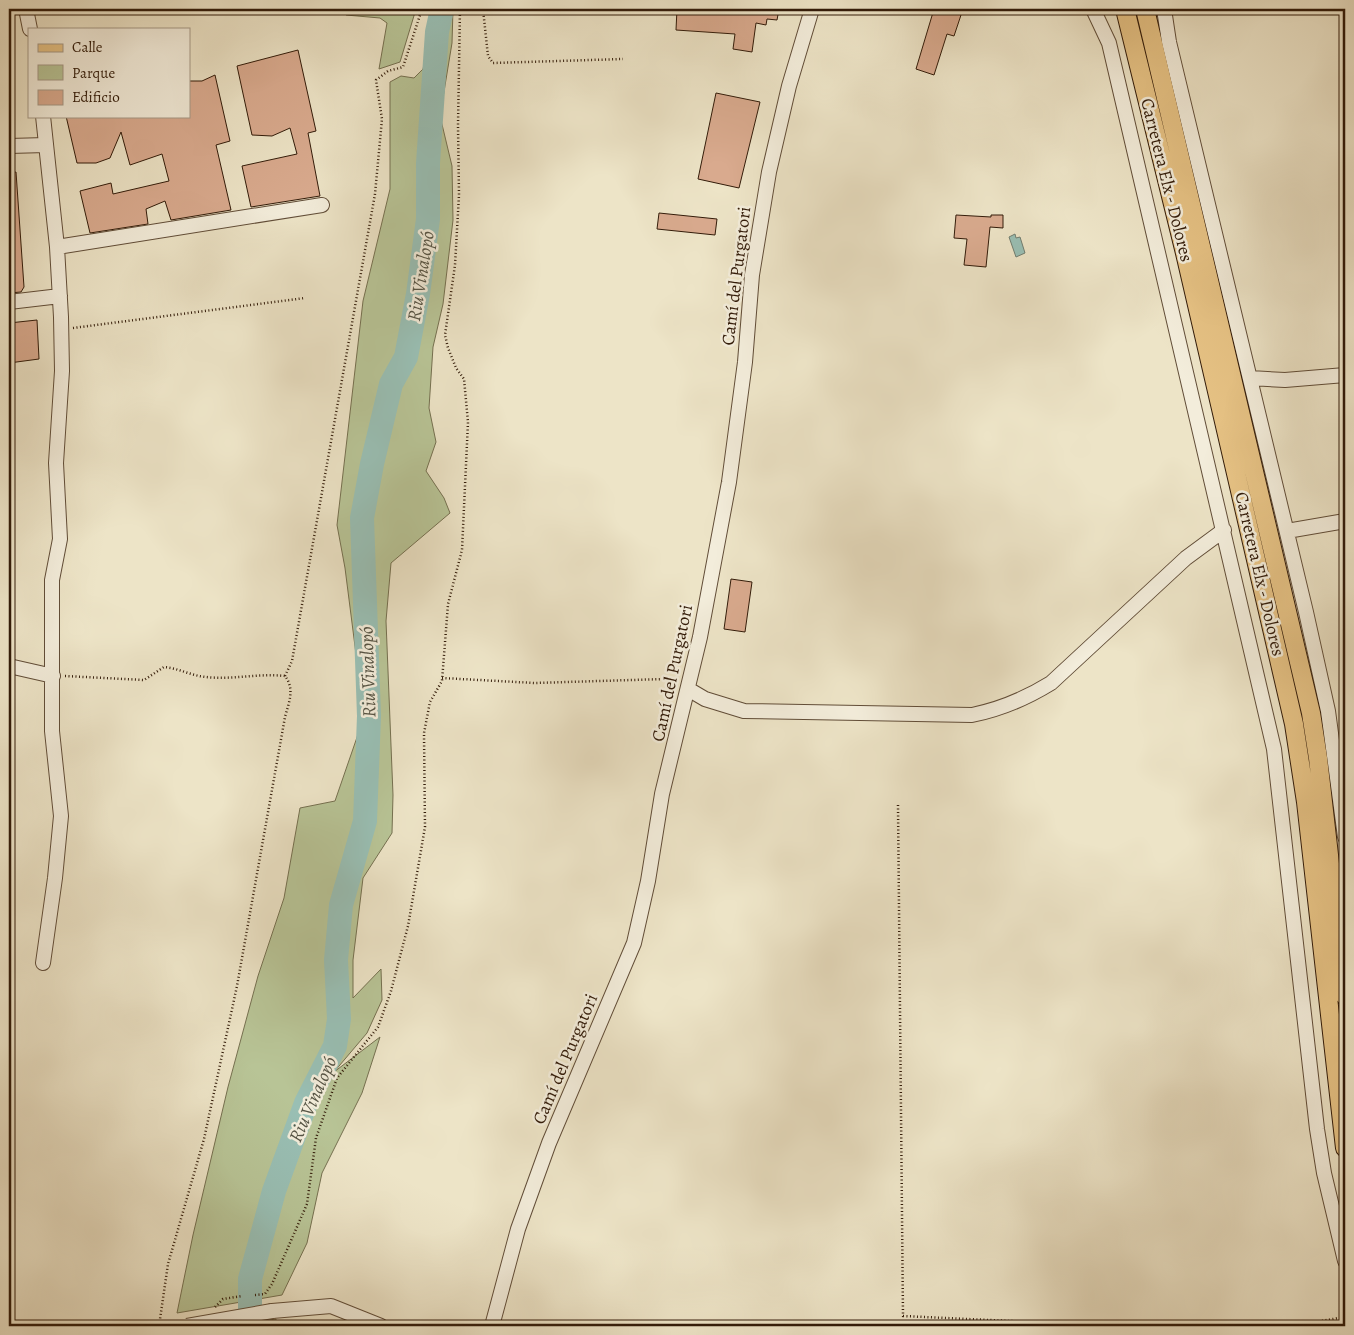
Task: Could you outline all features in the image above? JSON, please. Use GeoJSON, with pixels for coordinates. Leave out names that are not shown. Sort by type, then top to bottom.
{"type":"FeatureCollection","features":[{"type":"Feature","properties":{"kind":"main road","name":"Carretera Elx - Dolores"},"geometry":{"type":"LineString","coordinates":[[1125,9],[1185,253],[1294,724],[1306,802],[1345,1148]]}},
{"type":"Feature","properties":{"kind":"main road","name":"Carretera Elx - Dolores"},"geometry":{"type":"LineString","coordinates":[[1146,9],[1311,713],[1318,758],[1345,996]]}},
{"type":"Feature","properties":{"kind":"street"},"geometry":{"type":"LineString","coordinates":[[26,9],[30,28]]}},
{"type":"Feature","properties":{"kind":"street","name":"Camí del Purgatori"},"geometry":{"type":"LineString","coordinates":[[492,1326],[518,1229],[549,1143],[634,943],[648,882],[662,794],[688,690],[733,456],[745,362],[752,275],[769,172],[789,86],[812,9]]}},
{"type":"Feature","properties":{"kind":"street"},"geometry":{"type":"LineString","coordinates":[[1093,9],[1109,43],[1274,748],[1317,1129],[1324,1173],[1345,1260]]}},
{"type":"Feature","properties":{"kind":"street"},"geometry":{"type":"LineString","coordinates":[[1164,9],[1169,42],[1287,531],[1328,711],[1345,837]]}},
{"type":"Feature","properties":{"kind":"street"},"geometry":{"type":"LineString","coordinates":[[43,118],[60,296],[62,370],[56,464],[60,539],[52,580],[52,731],[61,816],[55,878],[43,963]]}},
{"type":"Feature","properties":{"kind":"street"},"geometry":{"type":"LineString","coordinates":[[9,146],[46,145]]}},
{"type":"Feature","properties":{"kind":"street"},"geometry":{"type":"LineString","coordinates":[[56,247],[322,205]]}},
{"type":"Feature","properties":{"kind":"street"},"geometry":{"type":"LineString","coordinates":[[9,302],[60,296]]}},
{"type":"Feature","properties":{"kind":"street"},"geometry":{"type":"LineString","coordinates":[[1250,378],[1284,380],[1345,375]]}},
{"type":"Feature","properties":{"kind":"street"},"geometry":{"type":"LineString","coordinates":[[1287,531],[1345,521]]}},
{"type":"Feature","properties":{"kind":"street"},"geometry":{"type":"LineString","coordinates":[[688,690],[705,699],[744,711],[972,715],[998,710],[1026,699],[1051,683],[1186,558],[1224,530]]}},
{"type":"Feature","properties":{"kind":"street"},"geometry":{"type":"LineString","coordinates":[[9,666],[53,676]]}},
{"type":"Feature","properties":{"kind":"street"},"geometry":{"type":"LineString","coordinates":[[188,1326],[272,1310],[331,1306],[381,1326]]}},
{"type":"Feature","properties":{"kind":"path"},"geometry":{"type":"LineString","coordinates":[[285,676],[292,661],[375,194],[382,119],[376,80],[388,71],[403,67],[422,9]]}},
{"type":"Feature","properties":{"kind":"path"},"geometry":{"type":"LineString","coordinates":[[255,1295],[265,1294],[272,1284],[307,1204],[316,1138],[337,1078],[378,1027],[391,991],[408,926],[425,827],[424,733],[430,702],[442,678],[448,604],[462,550],[468,422],[464,379],[456,368],[445,335],[455,265],[459,195],[460,9]]}},
{"type":"Feature","properties":{"kind":"path"},"geometry":{"type":"LineString","coordinates":[[483,9],[487,48],[493,63],[623,59]]}},
{"type":"Feature","properties":{"kind":"path"},"geometry":{"type":"LineString","coordinates":[[62,329],[305,298]]}},
{"type":"Feature","properties":{"kind":"path"},"geometry":{"type":"LineString","coordinates":[[53,676],[144,680],[164,667],[204,677],[236,678],[271,674],[285,676],[291,684],[291,697],[285,717],[244,950],[204,1139],[168,1264],[159,1326]]}},
{"type":"Feature","properties":{"kind":"path"},"geometry":{"type":"LineString","coordinates":[[442,678],[535,683],[664,679],[688,690]]}},
{"type":"Feature","properties":{"kind":"path"},"geometry":{"type":"LineString","coordinates":[[898,805],[903,1316],[1118,1326]]}},
{"type":"Feature","properties":{"kind":"path"},"geometry":{"type":"LineString","coordinates":[[1291,1326],[1345,1317]]}},
{"type":"Feature","properties":{"kind":"green space"},"geometry":{"type":"Polygon","coordinates":[[[347,9],[416,9],[400,62],[379,69],[387,23],[380,18],[346,15],[347,9]]]}},
{"type":"Feature","properties":{"kind":"green space"},"geometry":{"type":"Polygon","coordinates":[[[438,9],[453,9],[452,43],[440,116],[452,166],[453,220],[443,304],[433,347],[429,408],[436,442],[426,471],[444,498],[450,513],[391,563],[386,621],[393,795],[392,833],[363,878],[353,960],[353,998],[381,969],[382,1000],[367,1033],[334,1072],[380,1037],[362,1093],[322,1173],[307,1243],[282,1295],[177,1313],[193,1235],[228,1087],[258,976],[284,898],[300,808],[335,801],[364,717],[345,568],[337,525],[363,301],[390,189],[390,82],[401,76],[414,78],[423,69],[438,9]]]}},
{"type":"Feature","properties":{"kind":"green space"},"geometry":{"type":"Polygon","coordinates":[[[276,1319],[276,1326],[229,1326],[276,1319]]]}},
{"type":"Feature","properties":{"kind":"water"},"geometry":{"type":"Polygon","coordinates":[[[1015,234],[1016,238],[1020,237],[1025,253],[1016,257],[1009,237],[1015,234]]]}},
{"type":"Feature","properties":{"kind":"building"},"geometry":{"type":"Polygon","coordinates":[[[677,9],[779,9],[777,20],[767,19],[766,25],[756,23],[752,52],[733,49],[735,34],[676,30],[677,9]]]}},
{"type":"Feature","properties":{"kind":"building"},"geometry":{"type":"Polygon","coordinates":[[[934,9],[963,9],[954,36],[947,34],[934,75],[916,69],[934,9]]]}},
{"type":"Feature","properties":{"kind":"building"},"geometry":{"type":"Polygon","coordinates":[[[298,50],[316,131],[308,133],[320,196],[251,207],[242,166],[297,154],[290,128],[272,136],[252,135],[237,66],[298,50]]]}},
{"type":"Feature","properties":{"kind":"building"},"geometry":{"type":"Polygon","coordinates":[[[215,75],[230,141],[216,145],[231,210],[171,220],[165,201],[146,209],[148,224],[90,233],[80,191],[111,183],[113,194],[169,181],[162,154],[130,165],[121,132],[110,158],[96,163],[77,163],[66,118],[190,118],[190,81],[202,81],[215,75]]]}},
{"type":"Feature","properties":{"kind":"building"},"geometry":{"type":"Polygon","coordinates":[[[716,93],[760,102],[739,188],[698,179],[716,93]]]}},
{"type":"Feature","properties":{"kind":"building"},"geometry":{"type":"Polygon","coordinates":[[[16,172],[24,287],[21,292],[9,293],[9,173],[16,172]]]}},
{"type":"Feature","properties":{"kind":"building"},"geometry":{"type":"Polygon","coordinates":[[[659,213],[717,219],[715,235],[657,229],[659,213]]]}},
{"type":"Feature","properties":{"kind":"building"},"geometry":{"type":"Polygon","coordinates":[[[956,215],[991,217],[991,215],[1003,215],[1003,228],[990,227],[986,267],[964,265],[967,239],[954,238],[956,215]]]}},
{"type":"Feature","properties":{"kind":"building"},"geometry":{"type":"Polygon","coordinates":[[[37,320],[39,359],[9,363],[9,323],[37,320]]]}},
{"type":"Feature","properties":{"kind":"building"},"geometry":{"type":"Polygon","coordinates":[[[731,579],[752,582],[745,632],[724,629],[731,579]]]}},
{"type":"Feature","properties":{"kind":"waterway","name":"Riu Vinalopó"},"geometry":{"type":"LineString","coordinates":[[250,1326],[250,1279],[274,1191],[306,1103],[335,1046],[339,1019],[336,960],[341,905],[365,821],[369,716],[362,518],[372,464],[391,384],[406,357],[418,294],[428,219],[428,163],[437,32],[442,9]]}}]}
